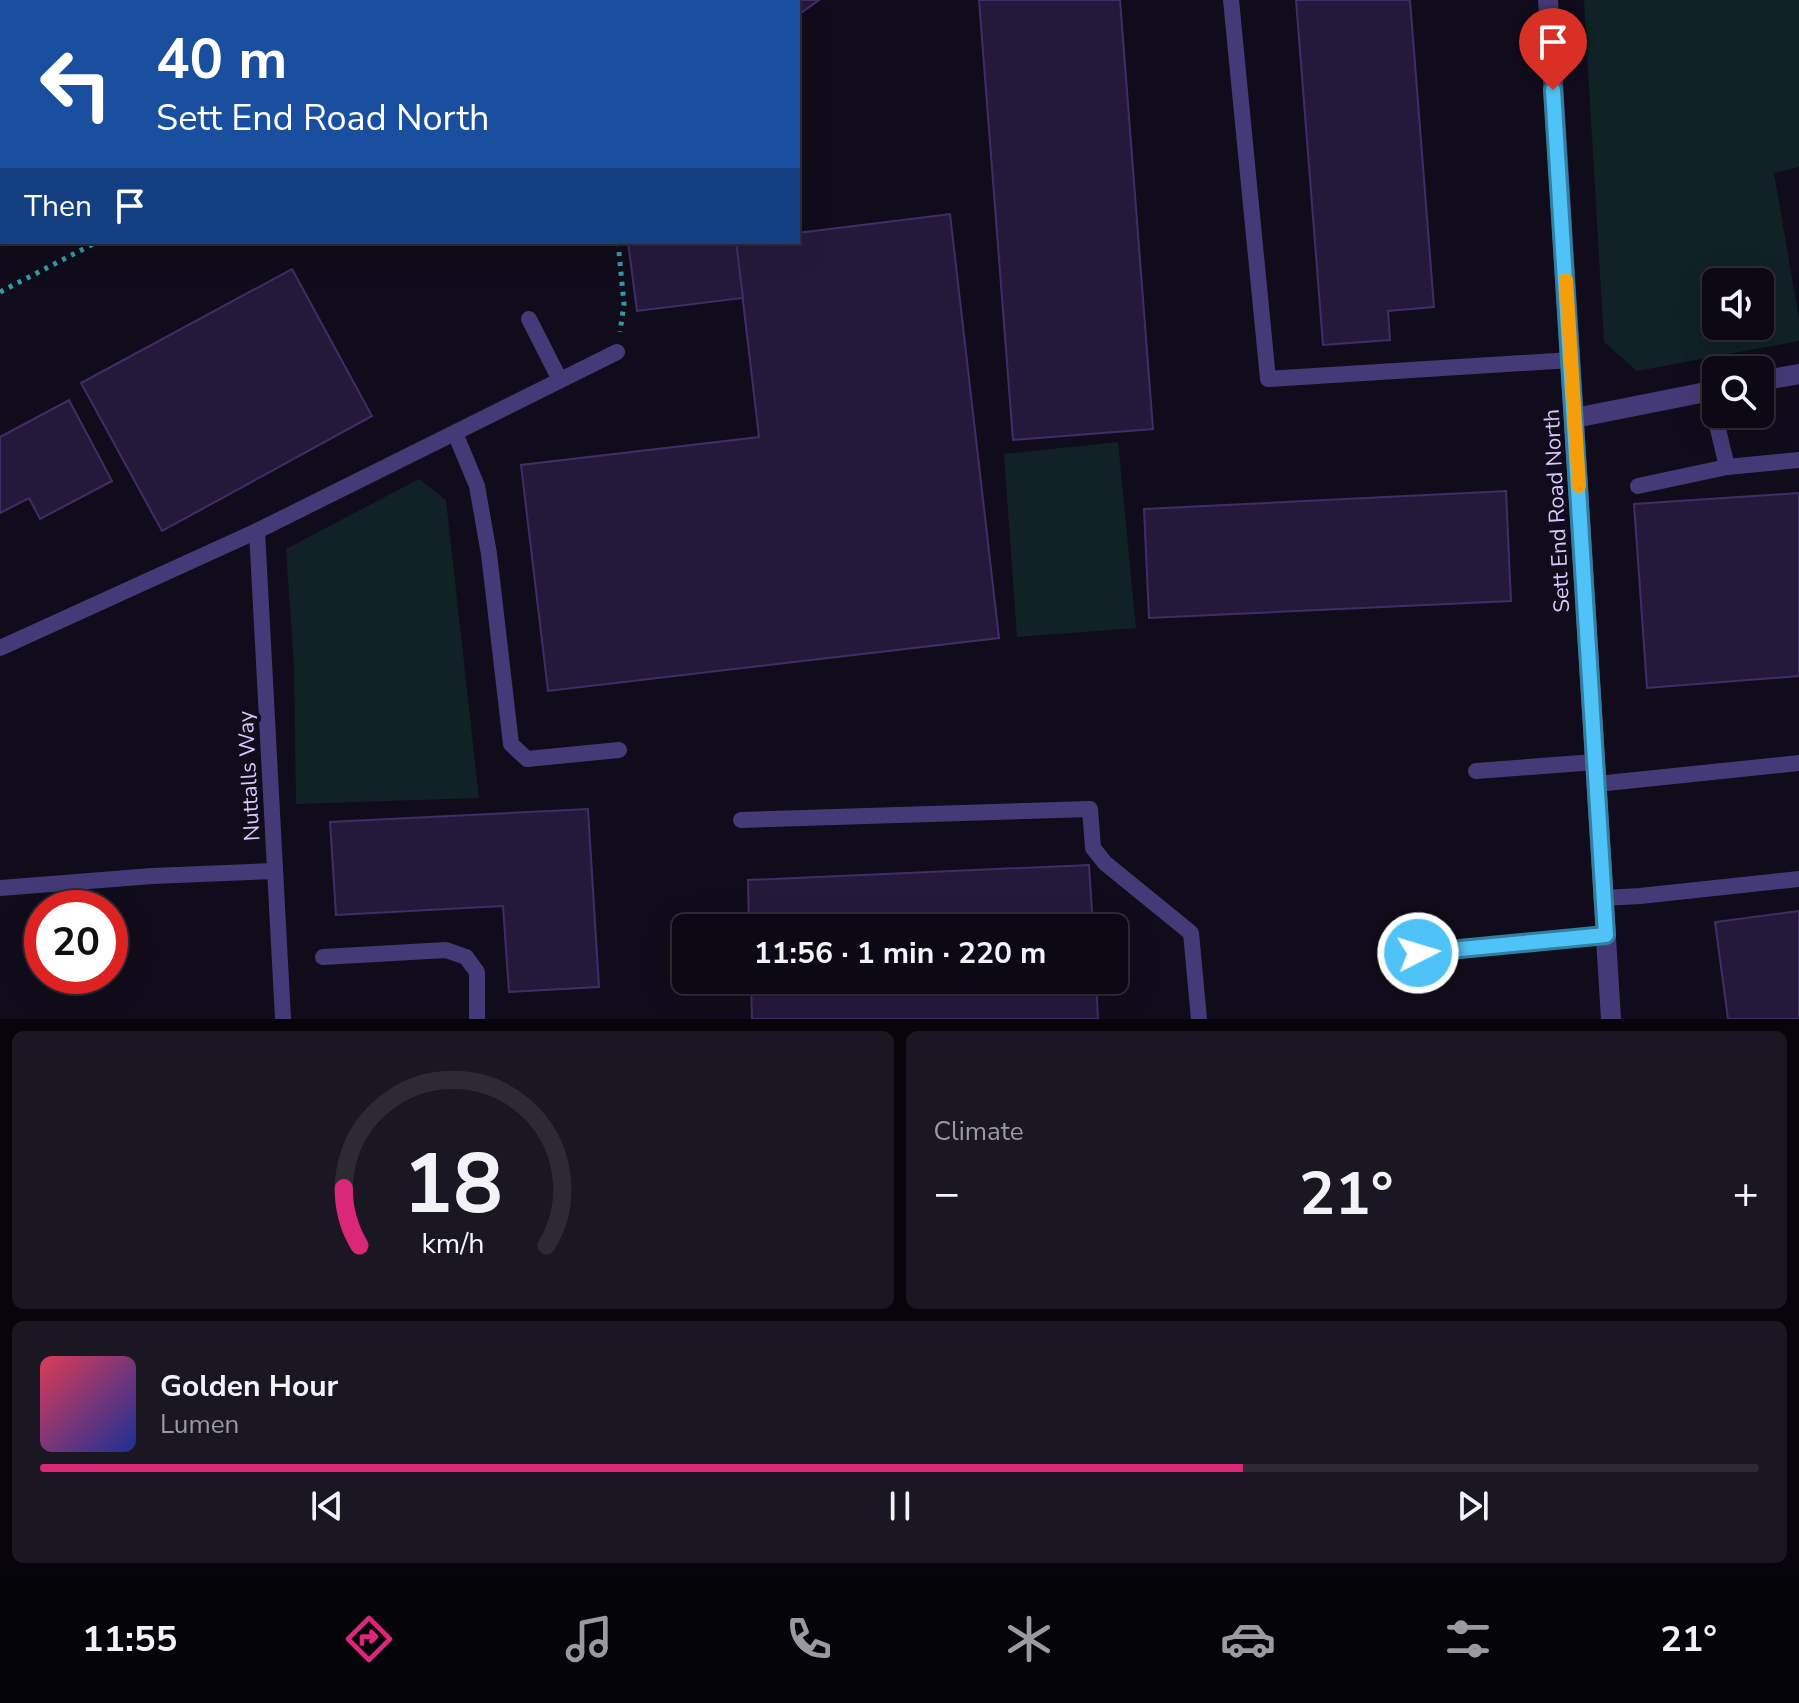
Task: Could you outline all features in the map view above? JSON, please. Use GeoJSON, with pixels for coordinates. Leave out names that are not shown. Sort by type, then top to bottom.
{"type":"FeatureCollection","features":[{"type":"Feature","properties":{"kind":"street","name":"Sett End Road North"},"geometry":{"type":"LineString","coordinates":[[1548,0],[1611,1019]]}},
{"type":"Feature","properties":{"kind":"street"},"geometry":{"type":"LineString","coordinates":[[1774,378],[1799,374]]}},
{"type":"Feature","properties":{"kind":"street"},"geometry":{"type":"LineString","coordinates":[[1575,418],[1702,393]]}},
{"type":"Feature","properties":{"kind":"lane"},"geometry":{"type":"LineString","coordinates":[[1231,0],[1268,379],[1571,360]]}},
{"type":"Feature","properties":{"kind":"lane"},"geometry":{"type":"LineString","coordinates":[[529,319],[560,380]]}},
{"type":"Feature","properties":{"kind":"lane"},"geometry":{"type":"LineString","coordinates":[[0,648],[257,531],[617,352]]}},
{"type":"Feature","properties":{"kind":"lane"},"geometry":{"type":"LineString","coordinates":[[1719,428],[1727,467]]}},
{"type":"Feature","properties":{"kind":"lane"},"geometry":{"type":"LineString","coordinates":[[455,433],[477,486],[489,554],[511,744],[527,759],[619,750]]}},
{"type":"Feature","properties":{"kind":"lane"},"geometry":{"type":"LineString","coordinates":[[1638,486],[1727,467],[1799,460]]}},
{"type":"Feature","properties":{"kind":"lane","name":"Nuttalls Way"},"geometry":{"type":"LineString","coordinates":[[257,531],[283,1019]]}},
{"type":"Feature","properties":{"kind":"lane"},"geometry":{"type":"LineString","coordinates":[[1476,771],[1595,762]]}},
{"type":"Feature","properties":{"kind":"lane"},"geometry":{"type":"LineString","coordinates":[[1597,784],[1799,763]]}},
{"type":"Feature","properties":{"kind":"lane"},"geometry":{"type":"LineString","coordinates":[[741,820],[1090,809],[1093,848],[1105,863],[1191,933],[1199,1019]]}},
{"type":"Feature","properties":{"kind":"lane"},"geometry":{"type":"LineString","coordinates":[[0,888],[152,876],[275,871]]}},
{"type":"Feature","properties":{"kind":"lane"},"geometry":{"type":"LineString","coordinates":[[1603,898],[1799,879]]}},
{"type":"Feature","properties":{"kind":"lane"},"geometry":{"type":"LineString","coordinates":[[1418,953],[1606,935]]}},
{"type":"Feature","properties":{"kind":"lane"},"geometry":{"type":"LineString","coordinates":[[323,957],[446,950],[466,957],[477,972],[477,1019]]}},
{"type":"Feature","properties":{"kind":"path"},"geometry":{"type":"LineString","coordinates":[[0,292],[93,244]]}},
{"type":"Feature","properties":{"kind":"path"},"geometry":{"type":"LineString","coordinates":[[617,352],[624,304],[618,244]]}},
{"type":"Feature","properties":{"kind":"shaded area"},"geometry":{"type":"Polygon","coordinates":[[[1584,0],[1799,0],[1799,167],[1774,173],[1799,319],[1799,341],[1718,356],[1702,356],[1702,359],[1637,371],[1604,342],[1584,0]]]}},
{"type":"Feature","properties":{"kind":"shaded area"},"geometry":{"type":"Polygon","coordinates":[[[1118,442],[1136,628],[1017,637],[1004,454],[1118,442]]]}},
{"type":"Feature","properties":{"kind":"shaded area"},"geometry":{"type":"Polygon","coordinates":[[[419,479],[446,500],[479,798],[296,804],[294,666],[286,549],[419,479]]]}},
{"type":"Feature","properties":{"kind":"building"},"geometry":{"type":"Polygon","coordinates":[[[800,0],[819,0],[800,14],[800,0]]]}},
{"type":"Feature","properties":{"kind":"building"},"geometry":{"type":"Polygon","coordinates":[[[979,0],[1120,0],[1153,429],[1013,440],[979,0]]]}},
{"type":"Feature","properties":{"kind":"building"},"geometry":{"type":"Polygon","coordinates":[[[1296,0],[1410,0],[1434,307],[1388,311],[1390,340],[1323,345],[1296,0]]]}},
{"type":"Feature","properties":{"kind":"building"},"geometry":{"type":"Polygon","coordinates":[[[950,214],[999,638],[548,691],[521,465],[759,437],[736,244],[800,244],[800,233],[950,214]]]}},
{"type":"Feature","properties":{"kind":"building"},"geometry":{"type":"Polygon","coordinates":[[[628,244],[736,244],[743,298],[637,311],[628,244]]]}},
{"type":"Feature","properties":{"kind":"building"},"geometry":{"type":"Polygon","coordinates":[[[292,269],[372,416],[162,531],[81,383],[292,269]]]}},
{"type":"Feature","properties":{"kind":"building"},"geometry":{"type":"Polygon","coordinates":[[[69,400],[112,481],[40,519],[29,498],[0,513],[0,437],[69,400]]]}},
{"type":"Feature","properties":{"kind":"building"},"geometry":{"type":"Polygon","coordinates":[[[1506,491],[1511,601],[1149,618],[1144,509],[1506,491]]]}},
{"type":"Feature","properties":{"kind":"building"},"geometry":{"type":"Polygon","coordinates":[[[1799,493],[1799,676],[1647,688],[1634,504],[1799,493]]]}},
{"type":"Feature","properties":{"kind":"building"},"geometry":{"type":"Polygon","coordinates":[[[588,809],[599,987],[509,992],[503,906],[336,915],[330,822],[588,809]]]}},
{"type":"Feature","properties":{"kind":"building"},"geometry":{"type":"Polygon","coordinates":[[[1089,865],[1092,914],[749,914],[748,880],[1089,865]]]}},
{"type":"Feature","properties":{"kind":"building"},"geometry":{"type":"Polygon","coordinates":[[[1799,911],[1799,1019],[1728,1019],[1715,922],[1799,911]]]}},
{"type":"Feature","properties":{"kind":"building"},"geometry":{"type":"Polygon","coordinates":[[[751,994],[1097,994],[1098,1019],[752,1019],[751,994]]]}},
{"type":"Feature","properties":{"kind":"slow traffic"},"geometry":{"type":"LineString","coordinates":[[1566,280],[1579,486]]}},
{"type":"Feature","properties":{"kind":"route"},"geometry":{"type":"LineString","coordinates":[[1418,953],[1606,935],[1553,90]]}}]}
